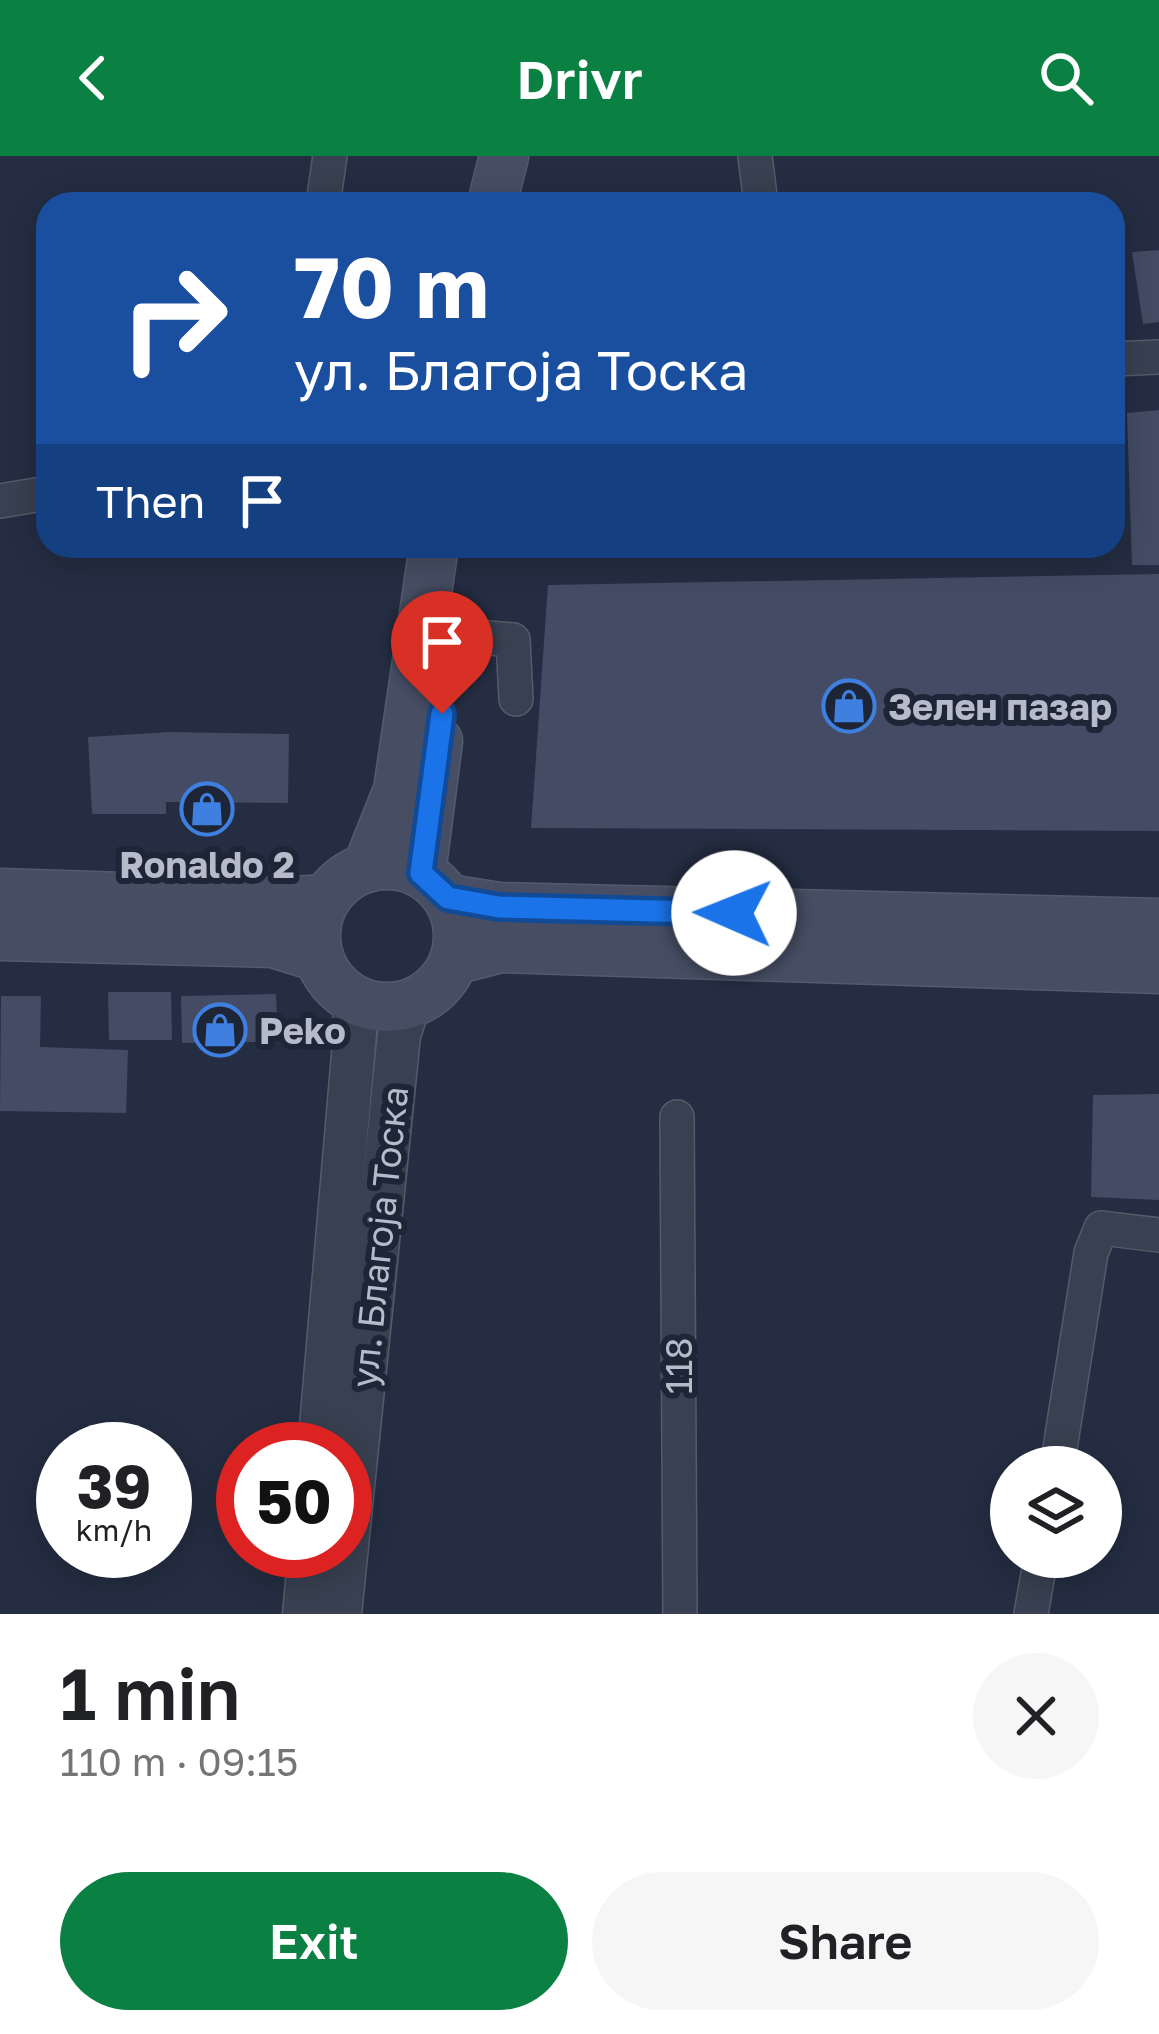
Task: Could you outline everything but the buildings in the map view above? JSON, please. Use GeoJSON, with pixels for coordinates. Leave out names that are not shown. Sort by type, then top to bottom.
{"type":"FeatureCollection","features":[{"type":"Feature","properties":{"kind":"main road"},"geometry":{"type":"LineString","coordinates":[[495,192],[504,156]]}},
{"type":"Feature","properties":{"kind":"main road"},"geometry":{"type":"LineString","coordinates":[[526,192],[533,156]]}},
{"type":"Feature","properties":{"kind":"main road"},"geometry":{"type":"LineString","coordinates":[[367,868],[398,790],[432,558]]}},
{"type":"Feature","properties":{"kind":"main road"},"geometry":{"type":"LineString","coordinates":[[464,558],[435,886],[458,928],[454,960],[436,987],[409,1004],[381,1006],[354,999],[332,982],[319,957],[316,928],[326,899],[337,886],[367,868],[394,865],[435,886],[499,907],[1159,923]]}},
{"type":"Feature","properties":{"kind":"main road"},"geometry":{"type":"LineString","coordinates":[[0,892],[276,902],[326,899]]}},
{"type":"Feature","properties":{"kind":"main road"},"geometry":{"type":"LineString","coordinates":[[0,936],[273,944],[319,957]]}},
{"type":"Feature","properties":{"kind":"main road"},"geometry":{"type":"LineString","coordinates":[[454,960],[500,948],[1159,969]]}},
{"type":"Feature","properties":{"kind":"street"},"geometry":{"type":"LineString","coordinates":[[325,192],[330,156]]}},
{"type":"Feature","properties":{"kind":"street"},"geometry":{"type":"LineString","coordinates":[[755,156],[759,192]]}},
{"type":"Feature","properties":{"kind":"street"},"geometry":{"type":"LineString","coordinates":[[1125,358],[1159,357]]}},
{"type":"Feature","properties":{"kind":"street"},"geometry":{"type":"LineString","coordinates":[[0,501],[36,495]]}},
{"type":"Feature","properties":{"kind":"street"},"geometry":{"type":"LineString","coordinates":[[454,635],[513,640],[516,699]]}},
{"type":"Feature","properties":{"kind":"street"},"geometry":{"type":"LineString","coordinates":[[321,1422],[354,999]]}},
{"type":"Feature","properties":{"kind":"street","name":"ул. Благоја Тоска"},"geometry":{"type":"LineString","coordinates":[[340,1614],[400,1035],[409,1004]]}},
{"type":"Feature","properties":{"kind":"street","name":"118"},"geometry":{"type":"LineString","coordinates":[[677,1118],[680,1614]]}},
{"type":"Feature","properties":{"kind":"street"},"geometry":{"type":"LineString","coordinates":[[1060,1446],[1091,1252],[1101,1228],[1159,1235]]}},
{"type":"Feature","properties":{"kind":"street"},"geometry":{"type":"LineString","coordinates":[[304,1614],[307,1578]]}},
{"type":"Feature","properties":{"kind":"street"},"geometry":{"type":"LineString","coordinates":[[1031,1614],[1037,1578]]}},
{"type":"Feature","properties":{"kind":"place","name":"Зелен пазар"},"geometry":{"type":"Point","coordinates":[849,706]}},
{"type":"Feature","properties":{"kind":"place","name":"Ronaldo 2"},"geometry":{"type":"Point","coordinates":[207,809]}},
{"type":"Feature","properties":{"kind":"place","name":"Peko"},"geometry":{"type":"Point","coordinates":[220,1030]}},
{"type":"Feature","properties":{"kind":"route"},"geometry":{"type":"LineString","coordinates":[[442,714],[421,873],[448,898],[499,907],[734,913]]}}]}
